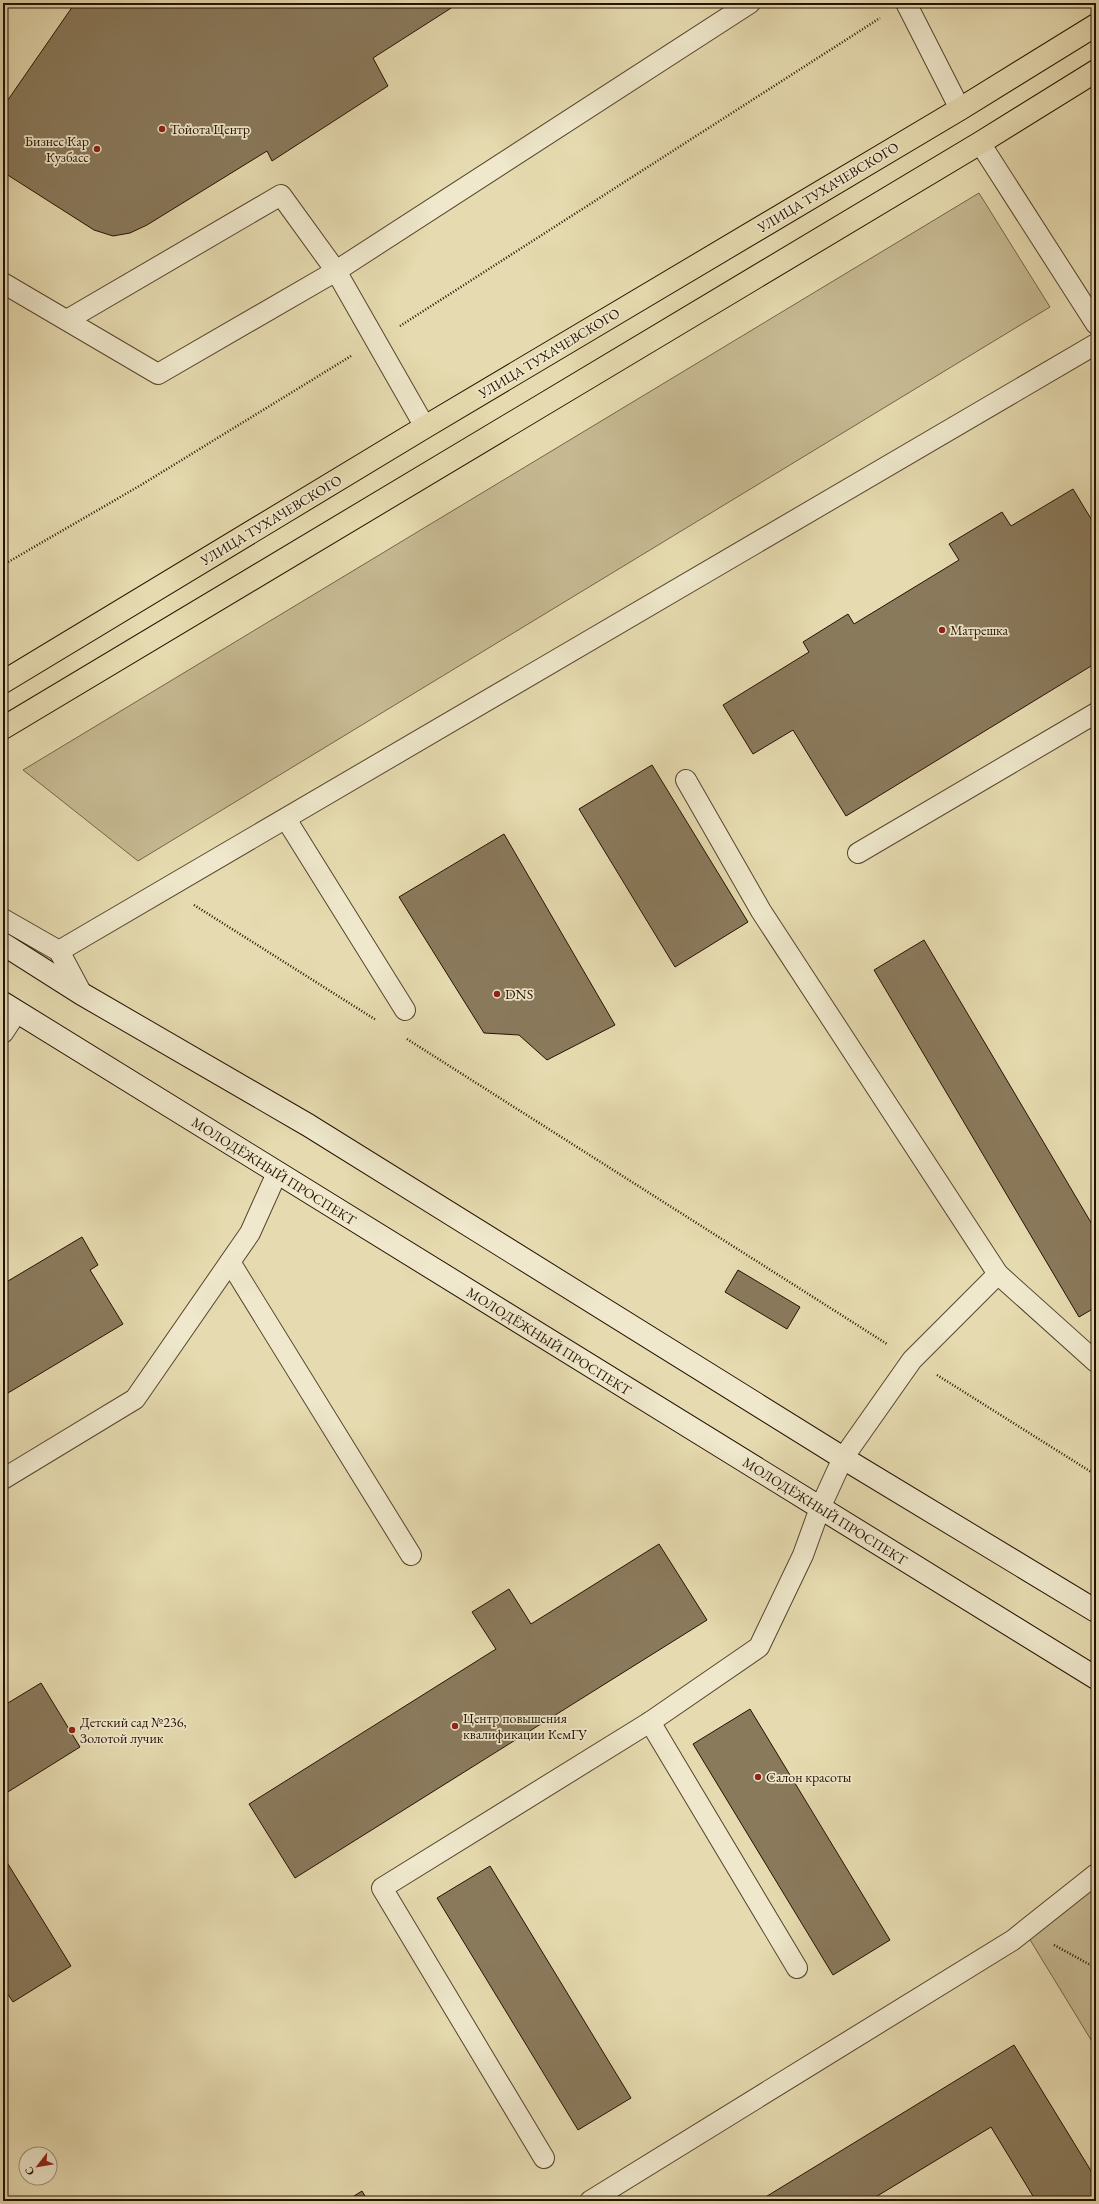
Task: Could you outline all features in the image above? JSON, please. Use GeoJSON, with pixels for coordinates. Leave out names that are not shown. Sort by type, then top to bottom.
{"type":"FeatureCollection","features":[{"type":"Feature","properties":{"kind":"main road","name":"УЛИЦА ТУХАЧЕВСКОГО"},"geometry":{"type":"LineString","coordinates":[[3,682],[425,427],[960,109],[1096,25]]}},
{"type":"Feature","properties":{"kind":"main road"},"geometry":{"type":"LineString","coordinates":[[3,728],[1096,71]]}},
{"type":"Feature","properties":{"kind":"main road"},"geometry":{"type":"LineString","coordinates":[[3,944],[82,994],[308,1125],[843,1458],[1096,1611]]}},
{"type":"Feature","properties":{"kind":"main road","name":"МОЛОДЁЖНЫЙ ПРОСПЕКТ"},"geometry":{"type":"LineString","coordinates":[[10,1008],[1096,1678]]}},
{"type":"Feature","properties":{"kind":"lane"},"geometry":{"type":"LineString","coordinates":[[3,283],[158,374],[336,271],[750,3]]}},
{"type":"Feature","properties":{"kind":"lane"},"geometry":{"type":"LineString","coordinates":[[906,3],[960,109]]}},
{"type":"Feature","properties":{"kind":"lane"},"geometry":{"type":"LineString","coordinates":[[980,142],[1096,324]]}},
{"type":"Feature","properties":{"kind":"lane"},"geometry":{"type":"LineString","coordinates":[[67,320],[281,195],[336,271],[425,427]]}},
{"type":"Feature","properties":{"kind":"lane"},"geometry":{"type":"LineString","coordinates":[[60,951],[1096,344]]}},
{"type":"Feature","properties":{"kind":"lane"},"geometry":{"type":"LineString","coordinates":[[858,852],[1096,713]]}},
{"type":"Feature","properties":{"kind":"lane"},"geometry":{"type":"LineString","coordinates":[[686,780],[761,911],[998,1274],[1096,1362]]}},
{"type":"Feature","properties":{"kind":"lane"},"geometry":{"type":"LineString","coordinates":[[286,819],[405,1010]]}},
{"type":"Feature","properties":{"kind":"lane"},"geometry":{"type":"LineString","coordinates":[[3,919],[60,951],[82,994]]}},
{"type":"Feature","properties":{"kind":"lane"},"geometry":{"type":"LineString","coordinates":[[3,1034],[10,1008]]}},
{"type":"Feature","properties":{"kind":"lane"},"geometry":{"type":"LineString","coordinates":[[3,1479],[135,1399],[250,1233],[277,1173]]}},
{"type":"Feature","properties":{"kind":"lane"},"geometry":{"type":"LineString","coordinates":[[230,1262],[411,1555]]}},
{"type":"Feature","properties":{"kind":"lane"},"geometry":{"type":"LineString","coordinates":[[544,2158],[382,1888],[650,1722],[759,1647],[803,1555],[820,1508],[843,1458],[912,1360],[998,1274]]}},
{"type":"Feature","properties":{"kind":"lane"},"geometry":{"type":"LineString","coordinates":[[650,1722],[797,1968]]}},
{"type":"Feature","properties":{"kind":"lane"},"geometry":{"type":"LineString","coordinates":[[590,2201],[1013,1940],[1096,1874]]}},
{"type":"Feature","properties":{"kind":"path"},"geometry":{"type":"LineString","coordinates":[[3,565],[141,485],[376,341],[879,20],[883,15]]}},
{"type":"Feature","properties":{"kind":"path"},"geometry":{"type":"LineString","coordinates":[[167,887],[382,1024]]}},
{"type":"Feature","properties":{"kind":"path"},"geometry":{"type":"LineString","coordinates":[[402,1036],[1096,1475]]}},
{"type":"Feature","properties":{"kind":"path"},"geometry":{"type":"LineString","coordinates":[[1050,1943],[1096,1968]]}},
{"type":"Feature","properties":{"kind":"shaded area"},"geometry":{"type":"Polygon","coordinates":[[[979,193],[1050,307],[138,861],[23,770],[979,193]]]}},
{"type":"Feature","properties":{"kind":"shaded area"},"geometry":{"type":"Polygon","coordinates":[[[1096,1877],[1096,2048],[1021,1925],[1096,1877]]]}},
{"type":"Feature","properties":{"kind":"building","name":"Тойота Центр"},"geometry":{"type":"Polygon","coordinates":[[[75,3],[459,3],[373,58],[388,86],[272,161],[267,151],[147,225],[130,233],[113,236],[94,230],[3,172],[3,107],[75,3]]]}},
{"type":"Feature","properties":{"kind":"building"},"geometry":{"type":"Polygon","coordinates":[[[1073,489],[1096,527],[1096,663],[846,816],[793,730],[753,754],[723,705],[809,652],[803,642],[848,614],[854,624],[959,560],[949,544],[1002,512],[1011,526],[1073,489]]]}},
{"type":"Feature","properties":{"kind":"building"},"geometry":{"type":"Polygon","coordinates":[[[652,765],[748,922],[675,967],[579,809],[652,765]]]}},
{"type":"Feature","properties":{"kind":"building"},"geometry":{"type":"Polygon","coordinates":[[[504,834],[615,1025],[547,1060],[519,1035],[484,1033],[399,897],[504,834]]]}},
{"type":"Feature","properties":{"kind":"building"},"geometry":{"type":"Polygon","coordinates":[[[924,940],[1096,1231],[1096,1307],[1079,1317],[874,970],[924,940]]]}},
{"type":"Feature","properties":{"kind":"building"},"geometry":{"type":"Polygon","coordinates":[[[82,1237],[98,1265],[90,1270],[123,1324],[3,1396],[3,1284],[82,1237]]]}},
{"type":"Feature","properties":{"kind":"building"},"geometry":{"type":"Polygon","coordinates":[[[738,1270],[800,1307],[787,1329],[725,1292],[738,1270]]]}},
{"type":"Feature","properties":{"kind":"building","name":"Центр повышения квалификации КемГУ"},"geometry":{"type":"Polygon","coordinates":[[[659,1544],[707,1620],[295,1878],[249,1804],[496,1649],[472,1612],[509,1589],[531,1624],[659,1544]]]}},
{"type":"Feature","properties":{"kind":"building"},"geometry":{"type":"Polygon","coordinates":[[[41,1683],[80,1747],[3,1795],[3,1706],[41,1683]]]}},
{"type":"Feature","properties":{"kind":"building"},"geometry":{"type":"Polygon","coordinates":[[[750,1709],[890,1940],[833,1975],[693,1744],[750,1709]]]}},
{"type":"Feature","properties":{"kind":"building"},"geometry":{"type":"Polygon","coordinates":[[[3,1856],[71,1966],[13,2002],[3,1987],[3,1856]]]}},
{"type":"Feature","properties":{"kind":"building"},"geometry":{"type":"Polygon","coordinates":[[[490,1866],[631,2098],[578,2130],[437,1898],[490,1866]]]}},
{"type":"Feature","properties":{"kind":"building"},"geometry":{"type":"Polygon","coordinates":[[[1014,2045],[1096,2179],[1096,2201],[1036,2201],[991,2127],[869,2201],[759,2201],[1014,2045]]]}},
{"type":"Feature","properties":{"kind":"building"},"geometry":{"type":"Polygon","coordinates":[[[362,2191],[368,2201],[346,2201],[362,2191]]]}},
{"type":"Feature","properties":{"kind":"place","name":"Тойота Центр"},"geometry":{"type":"Point","coordinates":[162,129]}},
{"type":"Feature","properties":{"kind":"place","name":"Бизнес Кар Кузбасс"},"geometry":{"type":"Point","coordinates":[97,149]}},
{"type":"Feature","properties":{"kind":"place","name":"Матрешка"},"geometry":{"type":"Point","coordinates":[942,630]}},
{"type":"Feature","properties":{"kind":"place","name":"DNS"},"geometry":{"type":"Point","coordinates":[497,994]}},
{"type":"Feature","properties":{"kind":"place","name":"Центр повышения квалификации КемГУ"},"geometry":{"type":"Point","coordinates":[455,1726]}},
{"type":"Feature","properties":{"kind":"place","name":"Детский сад №236, Золотой лучик"},"geometry":{"type":"Point","coordinates":[72,1730]}},
{"type":"Feature","properties":{"kind":"place","name":"Салон красоты"},"geometry":{"type":"Point","coordinates":[758,1777]}}]}
